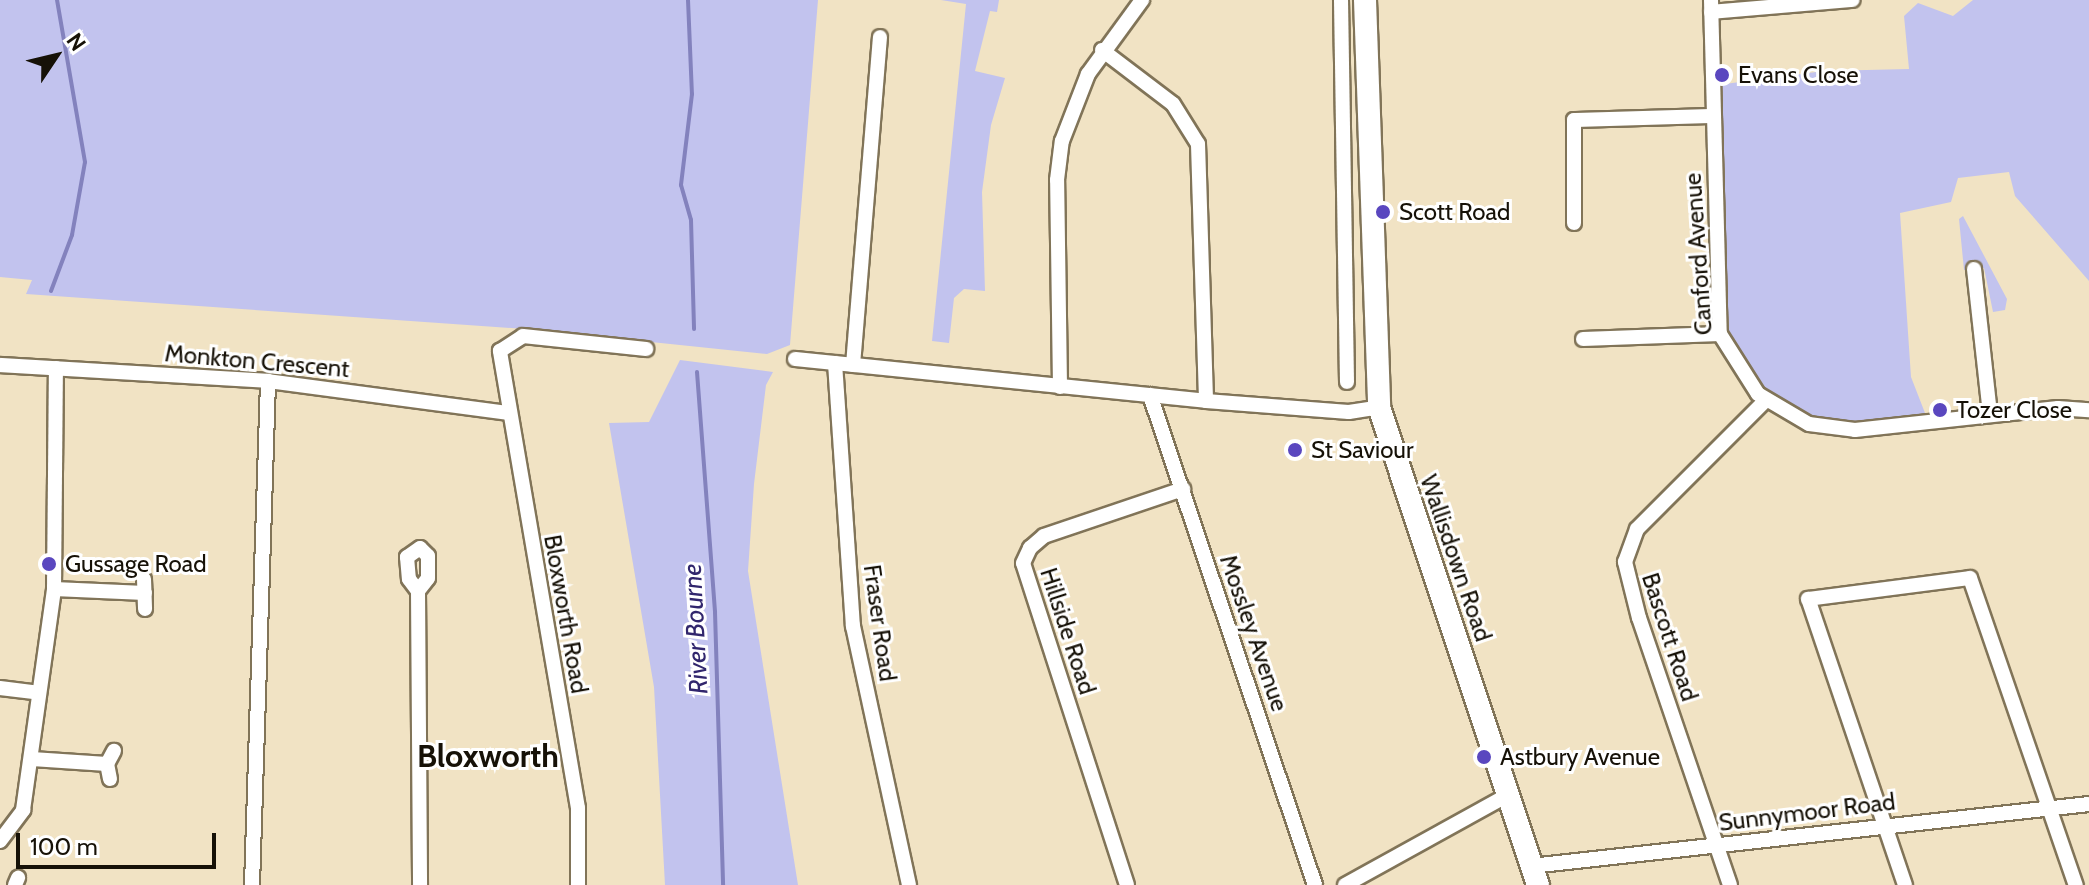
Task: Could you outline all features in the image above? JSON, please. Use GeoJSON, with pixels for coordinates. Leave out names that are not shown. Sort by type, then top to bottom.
{"type":"FeatureCollection","features":[{"type":"Feature","properties":{"kind":"main road","name":"Wallisdown Road"},"geometry":{"type":"LineString","coordinates":[[1365,0],[1379,407],[1535,876]]}},
{"type":"Feature","properties":{"kind":"street"},"geometry":{"type":"LineString","coordinates":[[1060,387],[1057,180],[1072,108],[1102,50],[1142,0]]}},
{"type":"Feature","properties":{"kind":"street"},"geometry":{"type":"LineString","coordinates":[[1341,0],[1347,382]]}},
{"type":"Feature","properties":{"kind":"street"},"geometry":{"type":"LineString","coordinates":[[1711,6],[1852,0]]}},
{"type":"Feature","properties":{"kind":"street","name":"Canford Avenue"},"geometry":{"type":"LineString","coordinates":[[1711,6],[1720,334],[1741,373],[1765,401],[1809,424],[1835,429],[1990,414],[2089,410]]}},
{"type":"Feature","properties":{"kind":"street"},"geometry":{"type":"LineString","coordinates":[[853,365],[880,37]]}},
{"type":"Feature","properties":{"kind":"street"},"geometry":{"type":"LineString","coordinates":[[1102,50],[1173,104],[1198,144],[1206,401]]}},
{"type":"Feature","properties":{"kind":"street"},"geometry":{"type":"LineString","coordinates":[[1574,223],[1574,120],[1712,116]]}},
{"type":"Feature","properties":{"kind":"street"},"geometry":{"type":"LineString","coordinates":[[1974,269],[1990,414]]}},
{"type":"Feature","properties":{"kind":"street"},"geometry":{"type":"LineString","coordinates":[[1583,339],[1720,334]]}},
{"type":"Feature","properties":{"kind":"street","name":"Bloxworth Road"},"geometry":{"type":"LineString","coordinates":[[578,885],[578,808],[508,413],[500,351],[523,336],[646,349]]}},
{"type":"Feature","properties":{"kind":"street"},"geometry":{"type":"LineString","coordinates":[[795,359],[1206,401],[1349,412],[1379,407]]}},
{"type":"Feature","properties":{"kind":"street","name":"Fraser Road"},"geometry":{"type":"LineString","coordinates":[[835,363],[853,626],[909,885]]}},
{"type":"Feature","properties":{"kind":"street","name":"Monkton Crescent"},"geometry":{"type":"LineString","coordinates":[[0,365],[268,381],[508,413]]}},
{"type":"Feature","properties":{"kind":"street"},"geometry":{"type":"LineString","coordinates":[[0,841],[23,810],[54,589],[56,368]]}},
{"type":"Feature","properties":{"kind":"street"},"geometry":{"type":"LineString","coordinates":[[252,885],[268,381]]}},
{"type":"Feature","properties":{"kind":"street","name":"Mossley Avenue"},"geometry":{"type":"LineString","coordinates":[[1150,395],[1315,885]]}},
{"type":"Feature","properties":{"kind":"street","name":"Bascott Road"},"geometry":{"type":"LineString","coordinates":[[1730,885],[1630,592],[1625,562],[1637,529],[1765,401]]}},
{"type":"Feature","properties":{"kind":"street","name":"Hillside Road"},"geometry":{"type":"LineString","coordinates":[[1127,885],[1023,563],[1030,548],[1044,536],[1183,489]]}},
{"type":"Feature","properties":{"kind":"street"},"geometry":{"type":"LineString","coordinates":[[1905,885],[1808,599],[1970,578],[2076,885]]}},
{"type":"Feature","properties":{"kind":"street"},"geometry":{"type":"LineString","coordinates":[[54,589],[145,586],[145,609]]}},
{"type":"Feature","properties":{"kind":"street"},"geometry":{"type":"LineString","coordinates":[[418,591],[420,885]]}},
{"type":"Feature","properties":{"kind":"street"},"geometry":{"type":"LineString","coordinates":[[0,688],[38,693]]}},
{"type":"Feature","properties":{"kind":"street"},"geometry":{"type":"LineString","coordinates":[[32,759],[110,765]]}},
{"type":"Feature","properties":{"kind":"street"},"geometry":{"type":"LineString","coordinates":[[1345,885],[1508,795]]}},
{"type":"Feature","properties":{"kind":"street","name":"Sunnymoor Road"},"geometry":{"type":"LineString","coordinates":[[1535,876],[1716,846],[2089,804]]}},
{"type":"Feature","properties":{"kind":"shaded area"},"geometry":{"type":"Polygon","coordinates":[[[0,0],[818,0],[790,345],[767,354],[526,329],[26,294],[32,280],[0,277],[0,0]]]}},
{"type":"Feature","properties":{"kind":"shaded area"},"geometry":{"type":"Polygon","coordinates":[[[941,0],[999,0],[997,12],[990,11],[975,71],[1005,78],[991,125],[982,192],[985,291],[964,289],[954,298],[949,343],[932,341],[966,4],[941,0]]]}},
{"type":"Feature","properties":{"kind":"shaded area"},"geometry":{"type":"Polygon","coordinates":[[[1973,0],[2089,0],[2089,281],[2015,196],[2009,172],[1958,178],[1951,202],[1900,213],[1911,377],[1925,413],[1855,425],[1808,418],[1770,395],[1729,335],[1717,85],[1824,71],[1909,69],[1904,16],[1918,3],[1953,16],[1973,0]]]}},
{"type":"Feature","properties":{"kind":"shaded area"},"geometry":{"type":"Polygon","coordinates":[[[1963,216],[2007,299],[2005,310],[1993,312],[1984,268],[1964,270],[1959,219],[1963,216]]]}},
{"type":"Feature","properties":{"kind":"shaded area"},"geometry":{"type":"Polygon","coordinates":[[[680,360],[773,372],[766,385],[754,484],[748,571],[798,885],[665,885],[654,687],[609,423],[649,422],[680,360]]]}},
{"type":"Feature","properties":{"kind":"waterway"},"geometry":{"type":"LineString","coordinates":[[51,291],[72,235],[85,162],[57,0]]}},
{"type":"Feature","properties":{"kind":"waterway","name":"River Bourne"},"geometry":{"type":"LineString","coordinates":[[688,0],[692,94],[681,185],[691,220],[694,329]]}},
{"type":"Feature","properties":{"kind":"waterway","name":"River Bourne"},"geometry":{"type":"LineString","coordinates":[[697,372],[715,612],[723,885]]}},
{"type":"Feature","properties":{"kind":"place","name":"Evans Close"},"geometry":{"type":"Point","coordinates":[1722,75]}},
{"type":"Feature","properties":{"kind":"place","name":"Scott Road"},"geometry":{"type":"Point","coordinates":[1383,212]}},
{"type":"Feature","properties":{"kind":"place","name":"Tozer Close"},"geometry":{"type":"Point","coordinates":[1940,410]}},
{"type":"Feature","properties":{"kind":"place","name":"St Saviour"},"geometry":{"type":"Point","coordinates":[1295,450]}},
{"type":"Feature","properties":{"kind":"place","name":"Gussage Road"},"geometry":{"type":"Point","coordinates":[49,564]}},
{"type":"Feature","properties":{"kind":"place","name":"Astbury Avenue"},"geometry":{"type":"Point","coordinates":[1484,757]}},
{"type":"Feature","properties":{"kind":"district","name":"Bloxworth"},"geometry":{"type":"Point","coordinates":[488,756]}}]}
